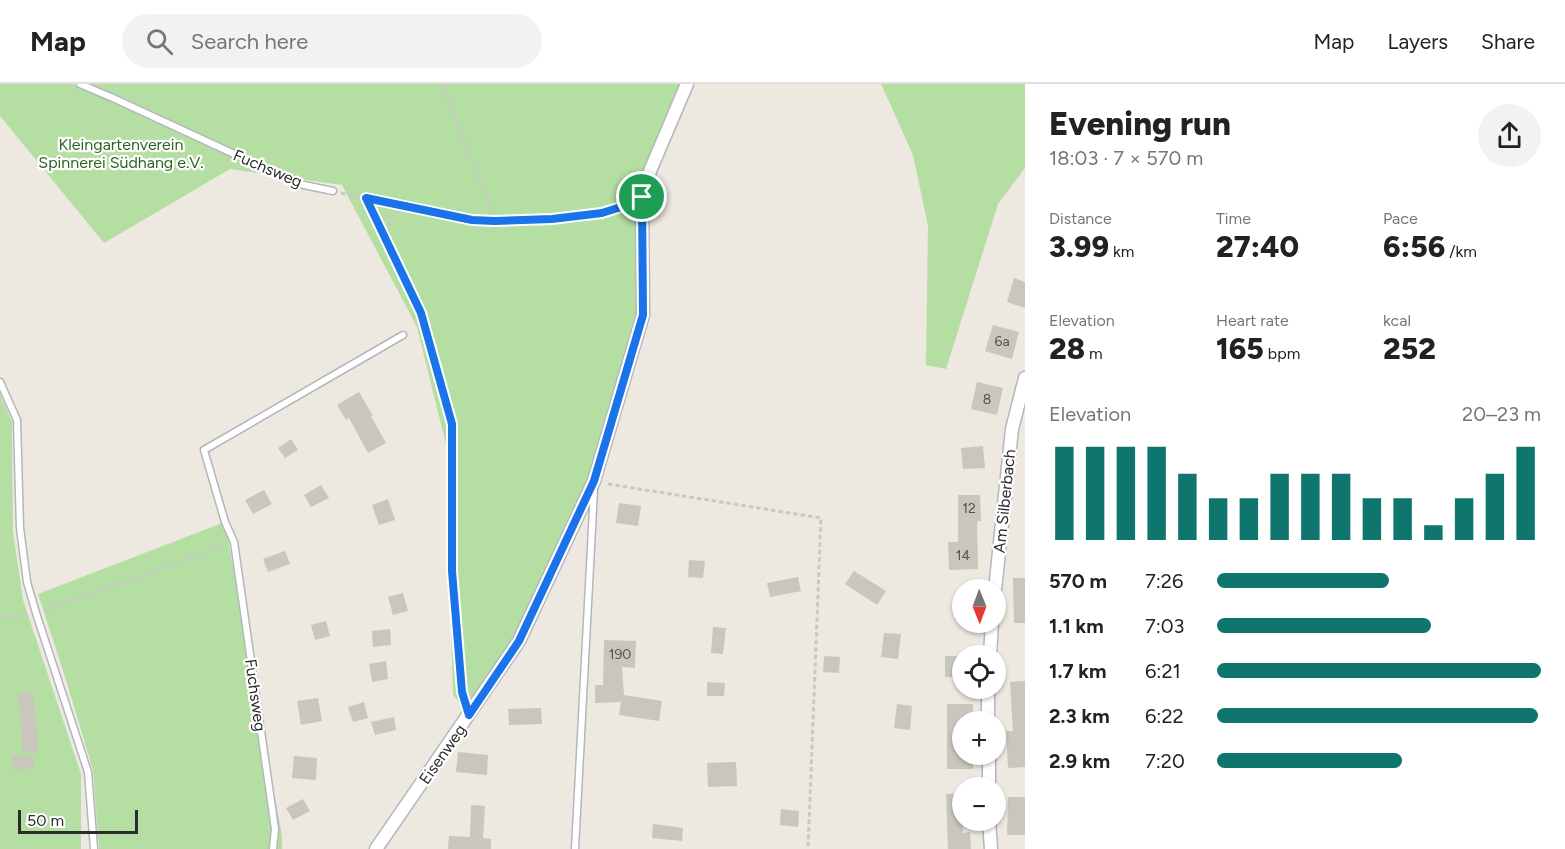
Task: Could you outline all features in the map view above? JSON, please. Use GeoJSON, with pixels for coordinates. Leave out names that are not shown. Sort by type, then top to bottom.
{"type":"FeatureCollection","features":[{"type":"Feature","properties":{"kind":"street","name":"Eisenweg"},"geometry":{"type":"LineString","coordinates":[[376,849],[519,641],[594,481],[643,315],[642,197],[650,171],[687,84]]}},
{"type":"Feature","properties":{"kind":"street","name":"Am Silberbach"},"geometry":{"type":"LineString","coordinates":[[996,579],[1012,429],[1025,378]]}},
{"type":"Feature","properties":{"kind":"street"},"geometry":{"type":"LineString","coordinates":[[990,831],[991,849]]}},
{"type":"Feature","properties":{"kind":"lane","name":"Fuchsweg"},"geometry":{"type":"LineString","coordinates":[[80,84],[299,184],[333,191]]}},
{"type":"Feature","properties":{"kind":"lane"},"geometry":{"type":"LineString","coordinates":[[424,323],[452,424],[452,571],[462,692],[469,715]]}},
{"type":"Feature","properties":{"kind":"lane","name":"Fuchsweg"},"geometry":{"type":"LineString","coordinates":[[273,849],[275,828],[234,542],[225,522],[204,450],[403,335]]}},
{"type":"Feature","properties":{"kind":"lane"},"geometry":{"type":"LineString","coordinates":[[0,382],[17,420],[20,528],[27,582],[88,772],[94,849]]}},
{"type":"Feature","properties":{"kind":"lane"},"geometry":{"type":"LineString","coordinates":[[575,849],[594,481]]}},
{"type":"Feature","properties":{"kind":"path"},"geometry":{"type":"LineString","coordinates":[[442,84],[495,221]]}},
{"type":"Feature","properties":{"kind":"path"},"geometry":{"type":"LineString","coordinates":[[333,191],[472,220],[495,221],[552,219],[602,213],[627,205],[642,197]]}},
{"type":"Feature","properties":{"kind":"path"},"geometry":{"type":"LineString","coordinates":[[366,198],[424,323]]}},
{"type":"Feature","properties":{"kind":"path"},"geometry":{"type":"LineString","coordinates":[[386,241],[391,216],[408,207]]}},
{"type":"Feature","properties":{"kind":"path"},"geometry":{"type":"LineString","coordinates":[[594,481],[821,518],[808,849]]}},
{"type":"Feature","properties":{"kind":"path"},"geometry":{"type":"LineString","coordinates":[[0,619],[36,613],[234,542]]}},
{"type":"Feature","properties":{"kind":"green space","name":"Kleingartenverein Spinnerei Südhang e.V."},"geometry":{"type":"Polygon","coordinates":[[[0,84],[682,84],[631,195],[635,221],[637,319],[590,476],[514,640],[467,711],[453,695],[446,444],[417,327],[342,185],[230,169],[104,243],[0,116],[0,84]]]}},
{"type":"Feature","properties":{"kind":"green space"},"geometry":{"type":"Polygon","coordinates":[[[881,84],[1025,84],[1025,168],[998,204],[946,369],[926,365],[928,226],[913,155],[881,84]]]}},
{"type":"Feature","properties":{"kind":"green space"},"geometry":{"type":"Polygon","coordinates":[[[0,394],[12,422],[13,532],[23,600],[81,774],[81,849],[0,849],[0,394]]]}},
{"type":"Feature","properties":{"kind":"green space"},"geometry":{"type":"Polygon","coordinates":[[[225,522],[282,836],[282,849],[99,849],[93,770],[38,594],[225,522]]]}},
{"type":"Feature","properties":{"kind":"building"},"geometry":{"type":"Polygon","coordinates":[[[1014,278],[1025,282],[1025,308],[1007,302],[1014,278]]]}},
{"type":"Feature","properties":{"kind":"building"},"geometry":{"type":"Polygon","coordinates":[[[993,325],[1019,332],[1012,359],[985,351],[993,325]]]}},
{"type":"Feature","properties":{"kind":"building"},"geometry":{"type":"Polygon","coordinates":[[[977,382],[1003,388],[997,415],[971,409],[977,382]]]}},
{"type":"Feature","properties":{"kind":"building"},"geometry":{"type":"Polygon","coordinates":[[[359,392],[386,443],[368,453],[349,418],[346,420],[337,405],[359,392]]]}},
{"type":"Feature","properties":{"kind":"building"},"geometry":{"type":"Polygon","coordinates":[[[291,439],[298,450],[285,458],[278,448],[291,439]]]}},
{"type":"Feature","properties":{"kind":"building"},"geometry":{"type":"Polygon","coordinates":[[[983,446],[985,468],[963,469],[961,448],[983,446]]]}},
{"type":"Feature","properties":{"kind":"building"},"geometry":{"type":"Polygon","coordinates":[[[321,485],[329,498],[311,507],[304,495],[321,485]]]}},
{"type":"Feature","properties":{"kind":"building"},"geometry":{"type":"Polygon","coordinates":[[[264,490],[272,504],[253,514],[245,500],[264,490]]]}},
{"type":"Feature","properties":{"kind":"building"},"geometry":{"type":"Polygon","coordinates":[[[958,495],[980,495],[981,521],[977,521],[978,569],[949,570],[948,542],[958,542],[958,495]]]}},
{"type":"Feature","properties":{"kind":"building"},"geometry":{"type":"Polygon","coordinates":[[[388,499],[395,520],[379,525],[372,505],[388,499]]]}},
{"type":"Feature","properties":{"kind":"building"},"geometry":{"type":"Polygon","coordinates":[[[619,503],[641,506],[638,526],[616,523],[619,503]]]}},
{"type":"Feature","properties":{"kind":"building"},"geometry":{"type":"Polygon","coordinates":[[[285,551],[290,564],[268,572],[263,559],[285,551]]]}},
{"type":"Feature","properties":{"kind":"building"},"geometry":{"type":"Polygon","coordinates":[[[689,560],[705,561],[703,578],[688,577],[689,560]]]}},
{"type":"Feature","properties":{"kind":"building"},"geometry":{"type":"Polygon","coordinates":[[[854,571],[886,591],[877,605],[845,584],[854,571]]]}},
{"type":"Feature","properties":{"kind":"building"},"geometry":{"type":"Polygon","coordinates":[[[798,577],[801,591],[770,597],[767,583],[798,577]]]}},
{"type":"Feature","properties":{"kind":"building"},"geometry":{"type":"Polygon","coordinates":[[[1013,578],[1025,578],[1025,623],[1014,623],[1013,578]]]}},
{"type":"Feature","properties":{"kind":"building"},"geometry":{"type":"Polygon","coordinates":[[[403,593],[408,611],[393,615],[388,597],[403,593]]]}},
{"type":"Feature","properties":{"kind":"building"},"geometry":{"type":"Polygon","coordinates":[[[326,621],[330,636],[315,640],[311,625],[326,621]]]}},
{"type":"Feature","properties":{"kind":"building"},"geometry":{"type":"Polygon","coordinates":[[[713,627],[726,628],[723,654],[711,653],[713,627]]]}},
{"type":"Feature","properties":{"kind":"building"},"geometry":{"type":"Polygon","coordinates":[[[390,629],[391,645],[373,647],[372,631],[390,629]]]}},
{"type":"Feature","properties":{"kind":"building"},"geometry":{"type":"Polygon","coordinates":[[[884,633],[901,634],[898,659],[881,657],[884,633]]]}},
{"type":"Feature","properties":{"kind":"building"},"geometry":{"type":"Polygon","coordinates":[[[604,640],[636,641],[635,668],[622,667],[624,695],[662,701],[659,721],[619,715],[621,702],[595,703],[595,685],[603,685],[604,640]]]}},
{"type":"Feature","properties":{"kind":"building"},"geometry":{"type":"Polygon","coordinates":[[[824,656],[840,657],[839,673],[823,672],[824,656]]]}},
{"type":"Feature","properties":{"kind":"building"},"geometry":{"type":"Polygon","coordinates":[[[945,656],[952,656],[952,677],[945,677],[945,656]]]}},
{"type":"Feature","properties":{"kind":"building"},"geometry":{"type":"Polygon","coordinates":[[[386,661],[388,679],[372,682],[369,664],[386,661]]]}},
{"type":"Feature","properties":{"kind":"building"},"geometry":{"type":"Polygon","coordinates":[[[1025,681],[1025,767],[1008,768],[1006,731],[1013,731],[1010,682],[1025,681]]]}},
{"type":"Feature","properties":{"kind":"building"},"geometry":{"type":"Polygon","coordinates":[[[707,682],[725,683],[724,696],[707,696],[707,682]]]}},
{"type":"Feature","properties":{"kind":"building"},"geometry":{"type":"Polygon","coordinates":[[[33,693],[39,751],[23,751],[18,694],[33,693]]]}},
{"type":"Feature","properties":{"kind":"building"},"geometry":{"type":"Polygon","coordinates":[[[318,698],[322,721],[301,725],[297,701],[318,698]]]}},
{"type":"Feature","properties":{"kind":"building"},"geometry":{"type":"Polygon","coordinates":[[[364,702],[368,718],[353,722],[348,707],[364,702]]]}},
{"type":"Feature","properties":{"kind":"building"},"geometry":{"type":"Polygon","coordinates":[[[897,704],[912,706],[910,730],[894,728],[897,704]]]}},
{"type":"Feature","properties":{"kind":"building"},"geometry":{"type":"Polygon","coordinates":[[[947,704],[973,704],[973,711],[952,711],[952,765],[973,765],[973,769],[947,769],[947,704]]]}},
{"type":"Feature","properties":{"kind":"building"},"geometry":{"type":"Polygon","coordinates":[[[541,708],[542,724],[509,725],[508,709],[541,708]]]}},
{"type":"Feature","properties":{"kind":"building"},"geometry":{"type":"Polygon","coordinates":[[[394,717],[396,730],[375,735],[371,722],[394,717]]]}},
{"type":"Feature","properties":{"kind":"building"},"geometry":{"type":"Polygon","coordinates":[[[458,752],[488,755],[487,775],[456,772],[458,752]]]}},
{"type":"Feature","properties":{"kind":"building"},"geometry":{"type":"Polygon","coordinates":[[[33,755],[34,768],[13,770],[12,756],[33,755]]]}},
{"type":"Feature","properties":{"kind":"building"},"geometry":{"type":"Polygon","coordinates":[[[294,756],[317,758],[316,780],[292,778],[294,756]]]}},
{"type":"Feature","properties":{"kind":"building"},"geometry":{"type":"Polygon","coordinates":[[[736,762],[737,786],[708,787],[707,763],[736,762]]]}},
{"type":"Feature","properties":{"kind":"building"},"geometry":{"type":"Polygon","coordinates":[[[946,794],[952,794],[952,831],[970,832],[971,849],[948,849],[946,794]]]}},
{"type":"Feature","properties":{"kind":"building"},"geometry":{"type":"Polygon","coordinates":[[[1008,797],[1025,797],[1025,835],[1007,835],[1008,797]]]}},
{"type":"Feature","properties":{"kind":"building"},"geometry":{"type":"Polygon","coordinates":[[[303,799],[310,811],[293,820],[286,808],[303,799]]]}},
{"type":"Feature","properties":{"kind":"building"},"geometry":{"type":"Polygon","coordinates":[[[471,805],[485,806],[483,838],[491,839],[491,849],[448,849],[449,836],[470,837],[471,805]]]}},
{"type":"Feature","properties":{"kind":"building"},"geometry":{"type":"Polygon","coordinates":[[[781,809],[799,811],[798,827],[780,825],[781,809]]]}},
{"type":"Feature","properties":{"kind":"building"},"geometry":{"type":"Polygon","coordinates":[[[653,824],[683,828],[682,841],[652,838],[653,824]]]}},
{"type":"Feature","properties":{"kind":"route"},"geometry":{"type":"LineString","coordinates":[[642,197],[643,315],[594,481],[519,641],[469,715],[462,692],[452,571],[452,424],[421,313],[366,198],[472,220],[495,221],[552,219],[602,213],[627,205],[642,197]]}}]}
